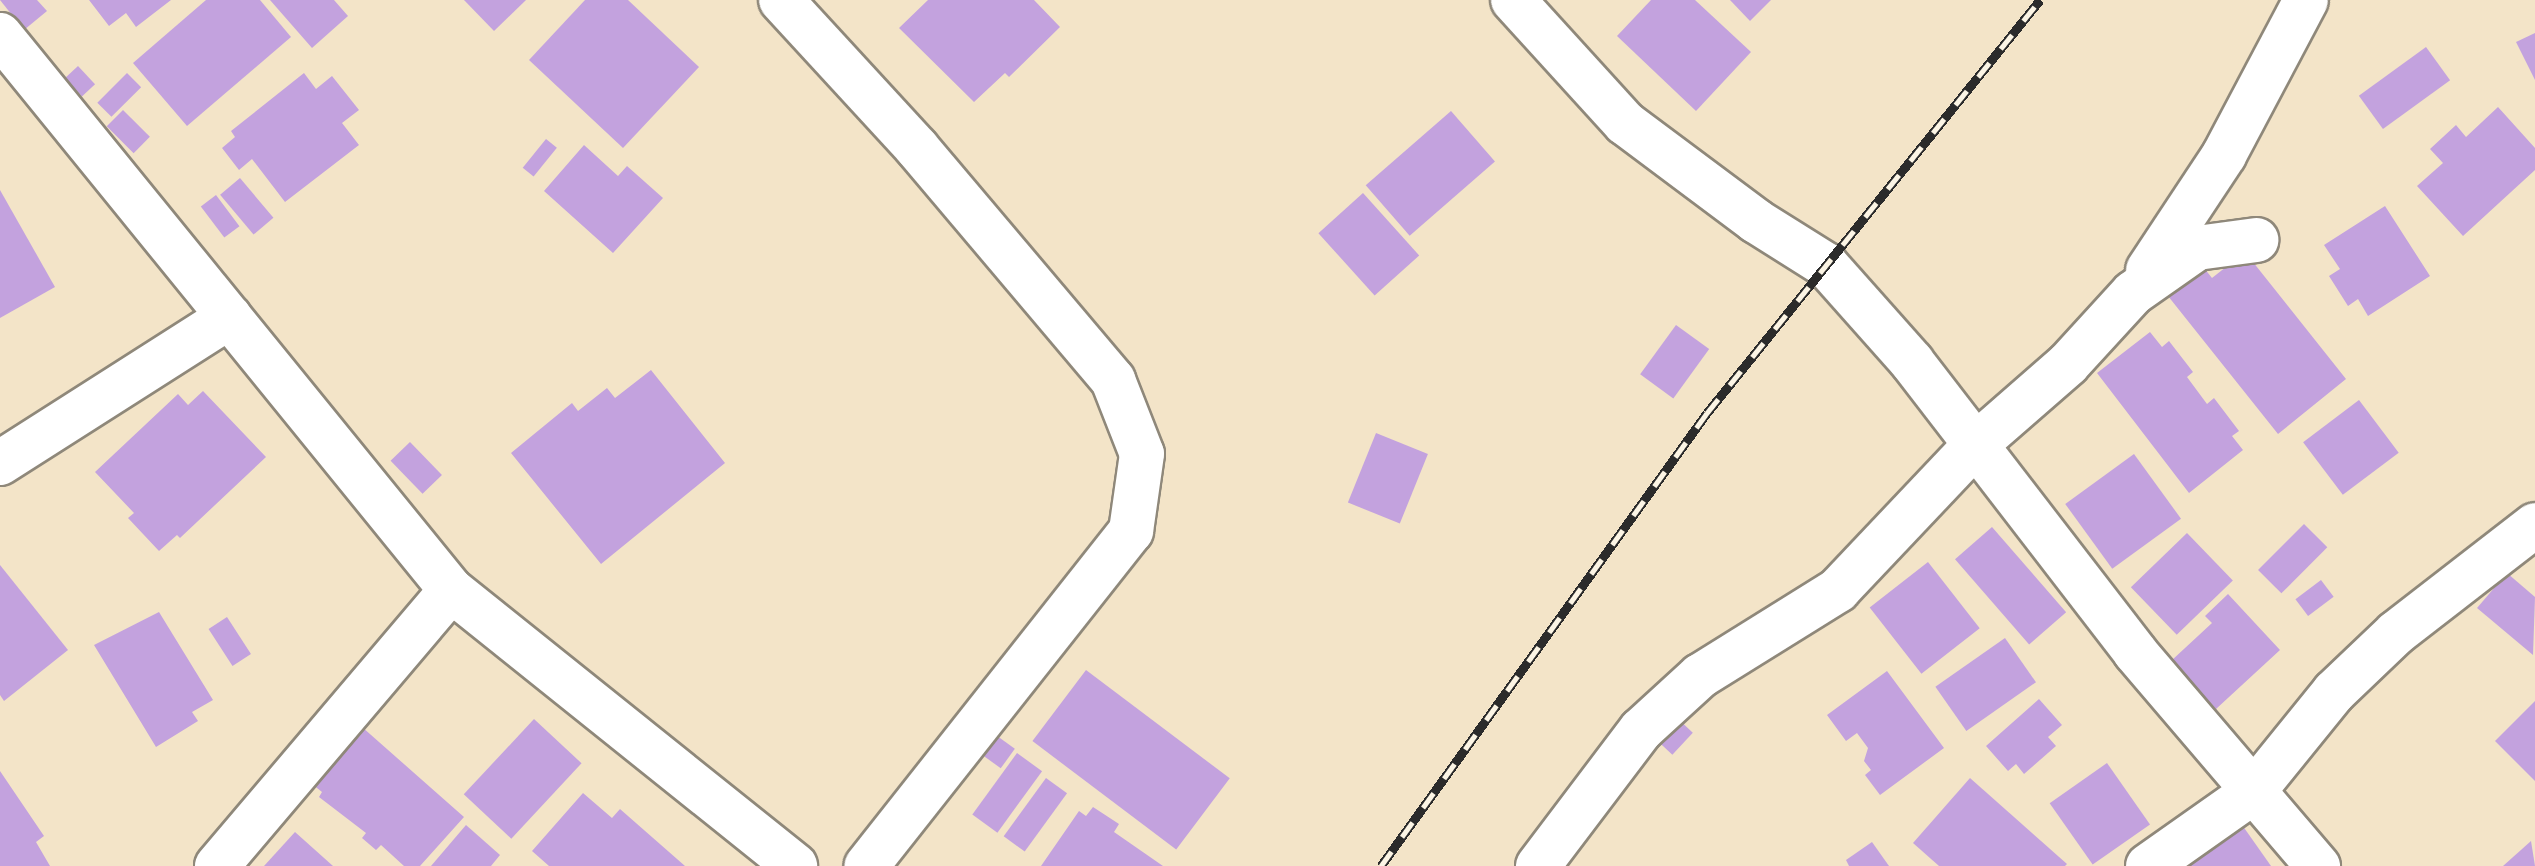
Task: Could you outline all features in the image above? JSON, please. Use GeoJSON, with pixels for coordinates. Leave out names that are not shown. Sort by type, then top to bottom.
{"type":"FeatureCollection","features":[{"type":"Feature","properties":{"kind":"street"},"geometry":{"type":"LineString","coordinates":[[781,0],[917,148],[1113,380],[1142,454],[1131,531],[866,866]]}},
{"type":"Feature","properties":{"kind":"street"},"geometry":{"type":"LineString","coordinates":[[1513,0],[1625,123],[1756,221],[1826,265],[1912,362],[1973,447],[2253,792],[2318,866]]}},
{"type":"Feature","properties":{"kind":"street"},"geometry":{"type":"LineString","coordinates":[[1561,858],[1606,770],[1641,730],[1700,676],[1838,590],[1973,447],[2068,364],[2133,293],[2224,155],[2306,0]]}},
{"type":"Feature","properties":{"kind":"street"},"geometry":{"type":"LineString","coordinates":[[0,35],[451,590],[795,866]]}},
{"type":"Feature","properties":{"kind":"street"},"geometry":{"type":"LineString","coordinates":[[2133,293],[2197,248],[2256,240]]}},
{"type":"Feature","properties":{"kind":"street"},"geometry":{"type":"LineString","coordinates":[[0,463],[229,317]]}},
{"type":"Feature","properties":{"kind":"street"},"geometry":{"type":"LineString","coordinates":[[2148,866],[2253,792],[2344,682],[2396,633],[2535,525]]}},
{"type":"Feature","properties":{"kind":"street"},"geometry":{"type":"LineString","coordinates":[[217,866],[451,590]]}},
{"type":"Feature","properties":{"kind":"building"},"geometry":{"type":"Polygon","coordinates":[[[0,0],[37,0],[47,11],[24,30],[0,0]]]}},
{"type":"Feature","properties":{"kind":"building"},"geometry":{"type":"Polygon","coordinates":[[[89,0],[171,0],[136,27],[126,13],[109,26],[89,0]]]}},
{"type":"Feature","properties":{"kind":"building"},"geometry":{"type":"Polygon","coordinates":[[[206,0],[260,0],[291,37],[187,126],[133,63],[206,0]]]}},
{"type":"Feature","properties":{"kind":"building"},"geometry":{"type":"Polygon","coordinates":[[[270,0],[334,0],[348,16],[312,48],[270,0]]]}},
{"type":"Feature","properties":{"kind":"building"},"geometry":{"type":"Polygon","coordinates":[[[464,0],[526,0],[494,31],[464,0]]]}},
{"type":"Feature","properties":{"kind":"building"},"geometry":{"type":"Polygon","coordinates":[[[585,0],[628,0],[699,67],[623,148],[529,60],[585,0]]]}},
{"type":"Feature","properties":{"kind":"building"},"geometry":{"type":"Polygon","coordinates":[[[928,0],[1034,0],[1060,27],[1009,77],[1005,73],[974,102],[899,28],[928,0]]]}},
{"type":"Feature","properties":{"kind":"building"},"geometry":{"type":"Polygon","coordinates":[[[1651,0],[1695,0],[1751,52],[1696,111],[1617,36],[1651,0]]]}},
{"type":"Feature","properties":{"kind":"building"},"geometry":{"type":"Polygon","coordinates":[[[1730,0],[1771,0],[1750,21],[1730,0]]]}},
{"type":"Feature","properties":{"kind":"building"},"geometry":{"type":"Polygon","coordinates":[[[2535,33],[2535,80],[2516,42],[2535,33]]]}},
{"type":"Feature","properties":{"kind":"building"},"geometry":{"type":"Polygon","coordinates":[[[2426,47],[2450,80],[2383,129],[2359,96],[2426,47]]]}},
{"type":"Feature","properties":{"kind":"building"},"geometry":{"type":"Polygon","coordinates":[[[78,66],[95,84],[82,97],[65,78],[78,66]]]}},
{"type":"Feature","properties":{"kind":"building"},"geometry":{"type":"Polygon","coordinates":[[[127,73],[141,87],[111,117],[97,103],[127,73]]]}},
{"type":"Feature","properties":{"kind":"building"},"geometry":{"type":"Polygon","coordinates":[[[304,73],[316,89],[332,76],[359,110],[342,123],[359,145],[285,202],[252,159],[239,170],[222,148],[235,137],[231,131],[304,73]]]}},
{"type":"Feature","properties":{"kind":"building"},"geometry":{"type":"Polygon","coordinates":[[[2498,107],[2535,148],[2535,170],[2463,236],[2417,186],[2443,163],[2430,149],[2456,125],[2466,137],[2498,107]]]}},
{"type":"Feature","properties":{"kind":"building"},"geometry":{"type":"Polygon","coordinates":[[[123,110],[150,137],[134,153],[107,126],[123,110]]]}},
{"type":"Feature","properties":{"kind":"building"},"geometry":{"type":"Polygon","coordinates":[[[1451,111],[1495,162],[1410,236],[1366,185],[1451,111]]]}},
{"type":"Feature","properties":{"kind":"building"},"geometry":{"type":"Polygon","coordinates":[[[546,139],[557,148],[534,177],[523,168],[546,139]]]}},
{"type":"Feature","properties":{"kind":"building"},"geometry":{"type":"Polygon","coordinates":[[[584,145],[618,176],[627,166],[663,198],[613,253],[544,191],[584,145]]]}},
{"type":"Feature","properties":{"kind":"building"},"geometry":{"type":"Polygon","coordinates":[[[240,178],[273,218],[254,235],[220,195],[240,178]]]}},
{"type":"Feature","properties":{"kind":"building"},"geometry":{"type":"Polygon","coordinates":[[[0,190],[55,287],[0,318],[0,190]]]}},
{"type":"Feature","properties":{"kind":"building"},"geometry":{"type":"Polygon","coordinates":[[[1363,193],[1419,255],[1375,296],[1318,233],[1363,193]]]}},
{"type":"Feature","properties":{"kind":"building"},"geometry":{"type":"Polygon","coordinates":[[[216,195],[239,226],[224,238],[201,206],[216,195]]]}},
{"type":"Feature","properties":{"kind":"building"},"geometry":{"type":"Polygon","coordinates":[[[2385,206],[2430,276],[2368,316],[2358,299],[2348,306],[2329,276],[2340,269],[2324,245],[2385,206]]]}},
{"type":"Feature","properties":{"kind":"building"},"geometry":{"type":"Polygon","coordinates":[[[2245,252],[2346,379],[2278,434],[2168,296],[2204,268],[2212,278],[2245,252]]]}},
{"type":"Feature","properties":{"kind":"building"},"geometry":{"type":"Polygon","coordinates":[[[1676,325],[1709,349],[1673,398],[1640,374],[1676,325]]]}},
{"type":"Feature","properties":{"kind":"building"},"geometry":{"type":"Polygon","coordinates":[[[2150,332],[2162,347],[2169,341],[2193,372],[2187,377],[2207,404],[2214,398],[2239,431],[2232,436],[2243,450],[2189,493],[2097,373],[2150,332]]]}},
{"type":"Feature","properties":{"kind":"building"},"geometry":{"type":"Polygon","coordinates":[[[651,370],[725,463],[601,564],[511,453],[572,403],[578,411],[607,388],[615,398],[651,370]]]}},
{"type":"Feature","properties":{"kind":"building"},"geometry":{"type":"Polygon","coordinates":[[[203,391],[266,457],[180,538],[177,535],[159,551],[128,518],[134,513],[95,472],[178,394],[188,405],[203,391]]]}},
{"type":"Feature","properties":{"kind":"building"},"geometry":{"type":"Polygon","coordinates":[[[2359,400],[2399,453],[2343,495],[2303,442],[2359,400]]]}},
{"type":"Feature","properties":{"kind":"building"},"geometry":{"type":"Polygon","coordinates":[[[1376,433],[1428,454],[1400,524],[1348,503],[1376,433]]]}},
{"type":"Feature","properties":{"kind":"building"},"geometry":{"type":"Polygon","coordinates":[[[410,442],[442,475],[423,494],[391,461],[410,442]]]}},
{"type":"Feature","properties":{"kind":"building"},"geometry":{"type":"Polygon","coordinates":[[[2134,454],[2181,519],[2112,569],[2065,504],[2134,454]]]}},
{"type":"Feature","properties":{"kind":"building"},"geometry":{"type":"Polygon","coordinates":[[[2304,524],[2327,547],[2281,593],[2258,570],[2304,524]]]}},
{"type":"Feature","properties":{"kind":"building"},"geometry":{"type":"Polygon","coordinates":[[[1992,527],[2066,612],[2029,644],[1955,559],[1992,527]]]}},
{"type":"Feature","properties":{"kind":"building"},"geometry":{"type":"Polygon","coordinates":[[[2187,533],[2233,580],[2177,635],[2131,587],[2187,533]]]}},
{"type":"Feature","properties":{"kind":"building"},"geometry":{"type":"Polygon","coordinates":[[[1928,562],[1980,628],[1921,674],[1870,608],[1928,562]]]}},
{"type":"Feature","properties":{"kind":"building"},"geometry":{"type":"Polygon","coordinates":[[[0,565],[68,650],[4,701],[0,695],[0,565]]]}},
{"type":"Feature","properties":{"kind":"building"},"geometry":{"type":"Polygon","coordinates":[[[2507,573],[2535,597],[2533,655],[2477,608],[2507,573]]]}},
{"type":"Feature","properties":{"kind":"building"},"geometry":{"type":"Polygon","coordinates":[[[2321,580],[2334,597],[2308,616],[2295,599],[2321,580]]]}},
{"type":"Feature","properties":{"kind":"building"},"geometry":{"type":"Polygon","coordinates":[[[2228,594],[2280,650],[2216,709],[2171,661],[2212,623],[2205,616],[2228,594]]]}},
{"type":"Feature","properties":{"kind":"building"},"geometry":{"type":"Polygon","coordinates":[[[159,612],[213,700],[192,712],[198,721],[156,747],[94,645],[159,612]]]}},
{"type":"Feature","properties":{"kind":"building"},"geometry":{"type":"Polygon","coordinates":[[[227,617],[251,654],[233,666],[209,629],[227,617]]]}},
{"type":"Feature","properties":{"kind":"building"},"geometry":{"type":"Polygon","coordinates":[[[2005,638],[2036,682],[1966,731],[1935,687],[2005,638]]]}},
{"type":"Feature","properties":{"kind":"building"},"geometry":{"type":"Polygon","coordinates":[[[1086,670],[1230,778],[1176,849],[1032,741],[1086,670]]]}},
{"type":"Feature","properties":{"kind":"building"},"geometry":{"type":"Polygon","coordinates":[[[1887,671],[1944,748],[1880,795],[1865,775],[1871,770],[1864,761],[1868,748],[1857,733],[1846,741],[1827,715],[1887,671]]]}},
{"type":"Feature","properties":{"kind":"building"},"geometry":{"type":"Polygon","coordinates":[[[2039,699],[2062,725],[2048,737],[2056,746],[2024,774],[2016,764],[2008,771],[1986,746],[2039,699]]]}},
{"type":"Feature","properties":{"kind":"building"},"geometry":{"type":"Polygon","coordinates":[[[2535,701],[2535,781],[2495,741],[2535,701]]]}},
{"type":"Feature","properties":{"kind":"building"},"geometry":{"type":"Polygon","coordinates":[[[1676,717],[1693,733],[1672,755],[1656,739],[1676,717]]]}},
{"type":"Feature","properties":{"kind":"building"},"geometry":{"type":"Polygon","coordinates":[[[534,719],[582,763],[511,839],[464,794],[534,719]]]}},
{"type":"Feature","properties":{"kind":"building"},"geometry":{"type":"Polygon","coordinates":[[[362,727],[464,817],[420,866],[404,866],[381,845],[376,850],[362,838],[366,833],[319,797],[322,792],[312,784],[362,727]]]}},
{"type":"Feature","properties":{"kind":"building"},"geometry":{"type":"Polygon","coordinates":[[[993,733],[1015,749],[1001,768],[979,752],[993,733]]]}},
{"type":"Feature","properties":{"kind":"building"},"geometry":{"type":"Polygon","coordinates":[[[1017,753],[1042,771],[997,833],[972,814],[1017,753]]]}},
{"type":"Feature","properties":{"kind":"building"},"geometry":{"type":"Polygon","coordinates":[[[2107,763],[2150,824],[2093,865],[2050,803],[2107,763]]]}},
{"type":"Feature","properties":{"kind":"building"},"geometry":{"type":"Polygon","coordinates":[[[0,771],[44,836],[36,842],[50,866],[0,866],[0,771]]]}},
{"type":"Feature","properties":{"kind":"building"},"geometry":{"type":"Polygon","coordinates":[[[1046,778],[1067,793],[1025,852],[1004,836],[1046,778]]]}},
{"type":"Feature","properties":{"kind":"building"},"geometry":{"type":"Polygon","coordinates":[[[1970,778],[2067,864],[1939,866],[1913,843],[1970,778]]]}},
{"type":"Feature","properties":{"kind":"building"},"geometry":{"type":"Polygon","coordinates":[[[583,793],[612,818],[620,809],[685,866],[549,866],[532,851],[583,793]]]}},
{"type":"Feature","properties":{"kind":"building"},"geometry":{"type":"Polygon","coordinates":[[[1093,807],[1119,824],[1114,832],[1163,866],[1041,866],[1079,811],[1086,816],[1093,807]]]}},
{"type":"Feature","properties":{"kind":"building"},"geometry":{"type":"Polygon","coordinates":[[[2240,822],[2271,866],[2179,866],[2240,822]]]}},
{"type":"Feature","properties":{"kind":"building"},"geometry":{"type":"Polygon","coordinates":[[[466,825],[500,855],[491,866],[431,866],[466,825]]]}},
{"type":"Feature","properties":{"kind":"building"},"geometry":{"type":"Polygon","coordinates":[[[295,832],[333,866],[264,866],[295,832]]]}},
{"type":"Feature","properties":{"kind":"building"},"geometry":{"type":"Polygon","coordinates":[[[2531,841],[2535,866],[2503,866],[2531,841]]]}},
{"type":"Feature","properties":{"kind":"building"},"geometry":{"type":"Polygon","coordinates":[[[1872,842],[1889,866],[1849,866],[1846,860],[1872,842]]]}},
{"type":"Feature","properties":{"kind":"railway"},"geometry":{"type":"LineString","coordinates":[[1381,866],[1707,413],[2040,0]]}}]}
